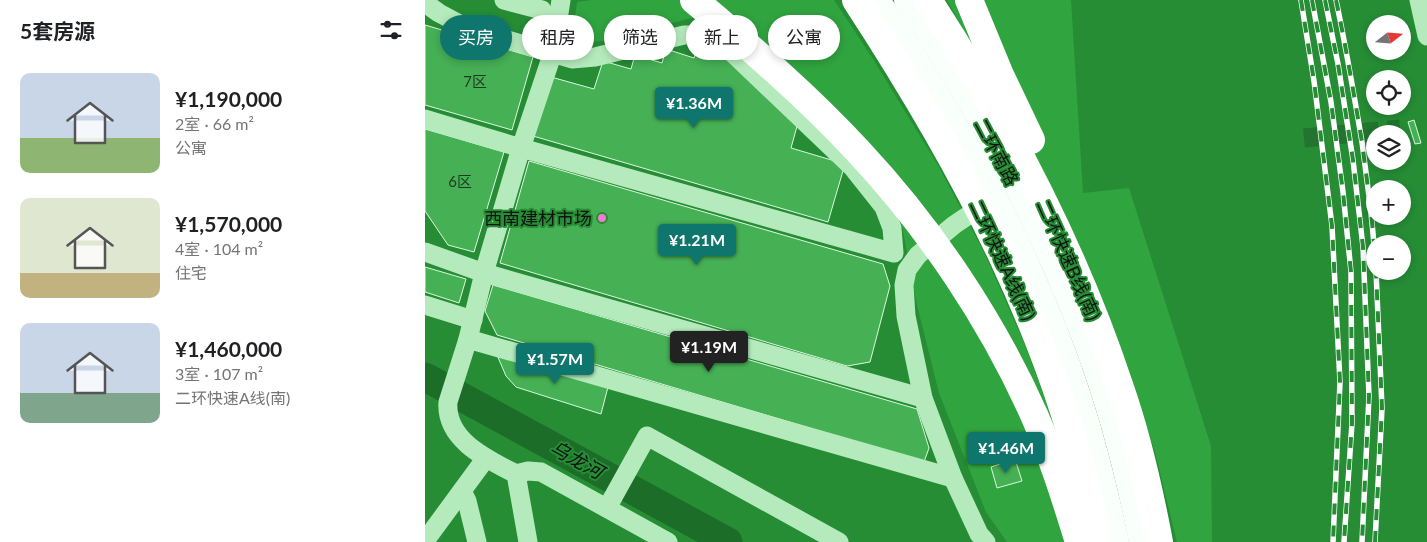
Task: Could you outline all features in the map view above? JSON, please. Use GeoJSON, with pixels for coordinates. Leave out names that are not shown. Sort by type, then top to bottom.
{"type":"FeatureCollection","features":[{"type":"Feature","properties":{"kind":"highway"},"geometry":{"type":"LineString","coordinates":[[694,0],[774,68],[833,124],[879,174],[935,244],[983,318],[1024,393],[1055,468],[1079,542]]}},
{"type":"Feature","properties":{"kind":"highway","name":"二环快速A线(南)"},"geometry":{"type":"LineString","coordinates":[[856,0],[897,63],[939,134],[978,206],[1015,283],[1063,404],[1086,486],[1098,542]]}},
{"type":"Feature","properties":{"kind":"highway","name":"二环快速B线(南)"},"geometry":{"type":"LineString","coordinates":[[928,0],[991,104],[1031,178],[1088,300],[1120,386],[1144,472],[1159,542]]}},
{"type":"Feature","properties":{"kind":"highway"},"geometry":{"type":"LineString","coordinates":[[969,0],[1000,75],[1043,165],[1070,228],[1109,337],[1120,386]]}},
{"type":"Feature","properties":{"kind":"main road"},"geometry":{"type":"LineString","coordinates":[[871,0],[898,32]]}},
{"type":"Feature","properties":{"kind":"main road"},"geometry":{"type":"LineString","coordinates":[[878,0],[898,32]]}},
{"type":"Feature","properties":{"kind":"main road","name":"二环南路"},"geometry":{"type":"LineString","coordinates":[[906,0],[956,80],[1015,186],[1054,266],[1088,349],[1116,434],[1141,542]]}},
{"type":"Feature","properties":{"kind":"main road","name":"二环南路"},"geometry":{"type":"LineString","coordinates":[[898,32],[955,125],[1032,275],[1065,357],[1093,440],[1117,542]]}},
{"type":"Feature","properties":{"kind":"street"},"geometry":{"type":"LineString","coordinates":[[504,0],[542,10]]}},
{"type":"Feature","properties":{"kind":"street"},"geometry":{"type":"LineString","coordinates":[[559,15],[561,0]]}},
{"type":"Feature","properties":{"kind":"street"},"geometry":{"type":"LineString","coordinates":[[1419,0],[1427,36]]}},
{"type":"Feature","properties":{"kind":"street"},"geometry":{"type":"LineString","coordinates":[[425,3],[467,28],[522,43]]}},
{"type":"Feature","properties":{"kind":"street"},"geometry":{"type":"LineString","coordinates":[[425,119],[521,148],[894,253],[893,228],[884,206],[853,168],[723,44],[701,35],[683,35],[594,56]]}},
{"type":"Feature","properties":{"kind":"street"},"geometry":{"type":"LineString","coordinates":[[550,60],[521,148],[484,273],[467,346],[448,402],[447,413],[459,437],[486,458],[516,474],[528,471],[541,472],[668,542]]}},
{"type":"Feature","properties":{"kind":"street"},"geometry":{"type":"LineString","coordinates":[[986,542],[979,534],[953,478],[923,398],[906,316],[904,285],[907,270],[918,255],[948,230],[1015,186]]}},
{"type":"Feature","properties":{"kind":"street"},"geometry":{"type":"LineString","coordinates":[[425,252],[484,273],[923,398]]}},
{"type":"Feature","properties":{"kind":"street"},"geometry":{"type":"LineString","coordinates":[[425,305],[473,320]]}},
{"type":"Feature","properties":{"kind":"street"},"geometry":{"type":"LineString","coordinates":[[467,346],[953,478]]}},
{"type":"Feature","properties":{"kind":"street"},"geometry":{"type":"LineString","coordinates":[[607,508],[647,436],[839,542]]}},
{"type":"Feature","properties":{"kind":"street"},"geometry":{"type":"LineString","coordinates":[[425,542],[486,458]]}},
{"type":"Feature","properties":{"kind":"street"},"geometry":{"type":"LineString","coordinates":[[516,474],[528,542]]}},
{"type":"Feature","properties":{"kind":"street"},"geometry":{"type":"LineString","coordinates":[[462,491],[467,501],[477,542]]}},
{"type":"Feature","properties":{"kind":"green space"},"geometry":{"type":"Polygon","coordinates":[[[592,0],[834,0],[873,59],[939,167],[984,252],[1025,345],[1056,429],[1077,542],[1007,542],[986,512],[939,393],[917,305],[899,210],[740,60],[758,60],[758,15],[686,15],[686,19],[676,22],[676,15],[604,15],[604,41],[594,42],[594,15],[575,15],[577,2],[592,0]]]}},
{"type":"Feature","properties":{"kind":"green space"},"geometry":{"type":"Polygon","coordinates":[[[947,0],[1071,0],[1083,193],[1129,188],[1211,446],[1212,542],[1177,542],[1155,452],[1122,352],[1063,217],[947,0]]]}},
{"type":"Feature","properties":{"kind":"building"},"geometry":{"type":"Polygon","coordinates":[[[425,25],[440,29],[440,60],[512,60],[512,51],[522,54],[522,60],[532,60],[512,130],[425,105],[425,25]]]}},
{"type":"Feature","properties":{"kind":"building"},"geometry":{"type":"Polygon","coordinates":[[[676,52],[686,55],[686,60],[738,60],[799,119],[791,148],[845,164],[828,222],[533,136],[551,77],[594,89],[603,61],[631,69],[634,60],[652,60],[662,63],[663,60],[676,60],[676,52]]]}},
{"type":"Feature","properties":{"kind":"building"},"geometry":{"type":"Polygon","coordinates":[[[1414,120],[1421,143],[1415,144],[1411,125],[1408,122],[1414,120]]]}},
{"type":"Feature","properties":{"kind":"building"},"geometry":{"type":"Polygon","coordinates":[[[425,129],[504,152],[474,252],[448,245],[425,211],[425,129]]]}},
{"type":"Feature","properties":{"kind":"building"},"geometry":{"type":"Polygon","coordinates":[[[529,161],[883,264],[890,286],[870,362],[847,366],[500,263],[529,161]]]}},
{"type":"Feature","properties":{"kind":"building"},"geometry":{"type":"Polygon","coordinates":[[[425,267],[466,279],[459,303],[425,292],[425,267]]]}},
{"type":"Feature","properties":{"kind":"building"},"geometry":{"type":"Polygon","coordinates":[[[493,285],[917,409],[929,448],[924,462],[497,335],[485,311],[493,285]]]}},
{"type":"Feature","properties":{"kind":"building"},"geometry":{"type":"Polygon","coordinates":[[[497,355],[608,387],[601,414],[516,387],[506,376],[497,355]]]}},
{"type":"Feature","properties":{"kind":"building"},"geometry":{"type":"Polygon","coordinates":[[[1015,459],[1022,481],[997,488],[991,467],[1015,459]]]}},
{"type":"Feature","properties":{"kind":"waterway","name":"乌龙河"},"geometry":{"type":"LineString","coordinates":[[425,377],[728,542]]}},
{"type":"Feature","properties":{"kind":"tunnel"},"geometry":{"type":"LineString","coordinates":[[1304,138],[1366,132]]}},
{"type":"Feature","properties":{"kind":"railway"},"geometry":{"type":"LineString","coordinates":[[1301,0],[1314,81],[1332,226],[1340,382],[1333,542]]}},
{"type":"Feature","properties":{"kind":"railway"},"geometry":{"type":"LineString","coordinates":[[1312,0],[1331,102],[1351,272],[1352,423],[1344,542]]}},
{"type":"Feature","properties":{"kind":"railway"},"geometry":{"type":"LineString","coordinates":[[1325,0],[1338,64],[1353,160],[1363,247],[1369,396],[1362,542]]}},
{"type":"Feature","properties":{"kind":"railway"},"geometry":{"type":"LineString","coordinates":[[1336,0],[1362,142],[1373,235]]}},
{"type":"Feature","properties":{"kind":"railway"},"geometry":{"type":"LineString","coordinates":[[1375,542],[1382,408],[1376,280]]}},
{"type":"Feature","properties":{"kind":"place","name":"西南建材市场"},"geometry":{"type":"Point","coordinates":[602,218]}}]}
